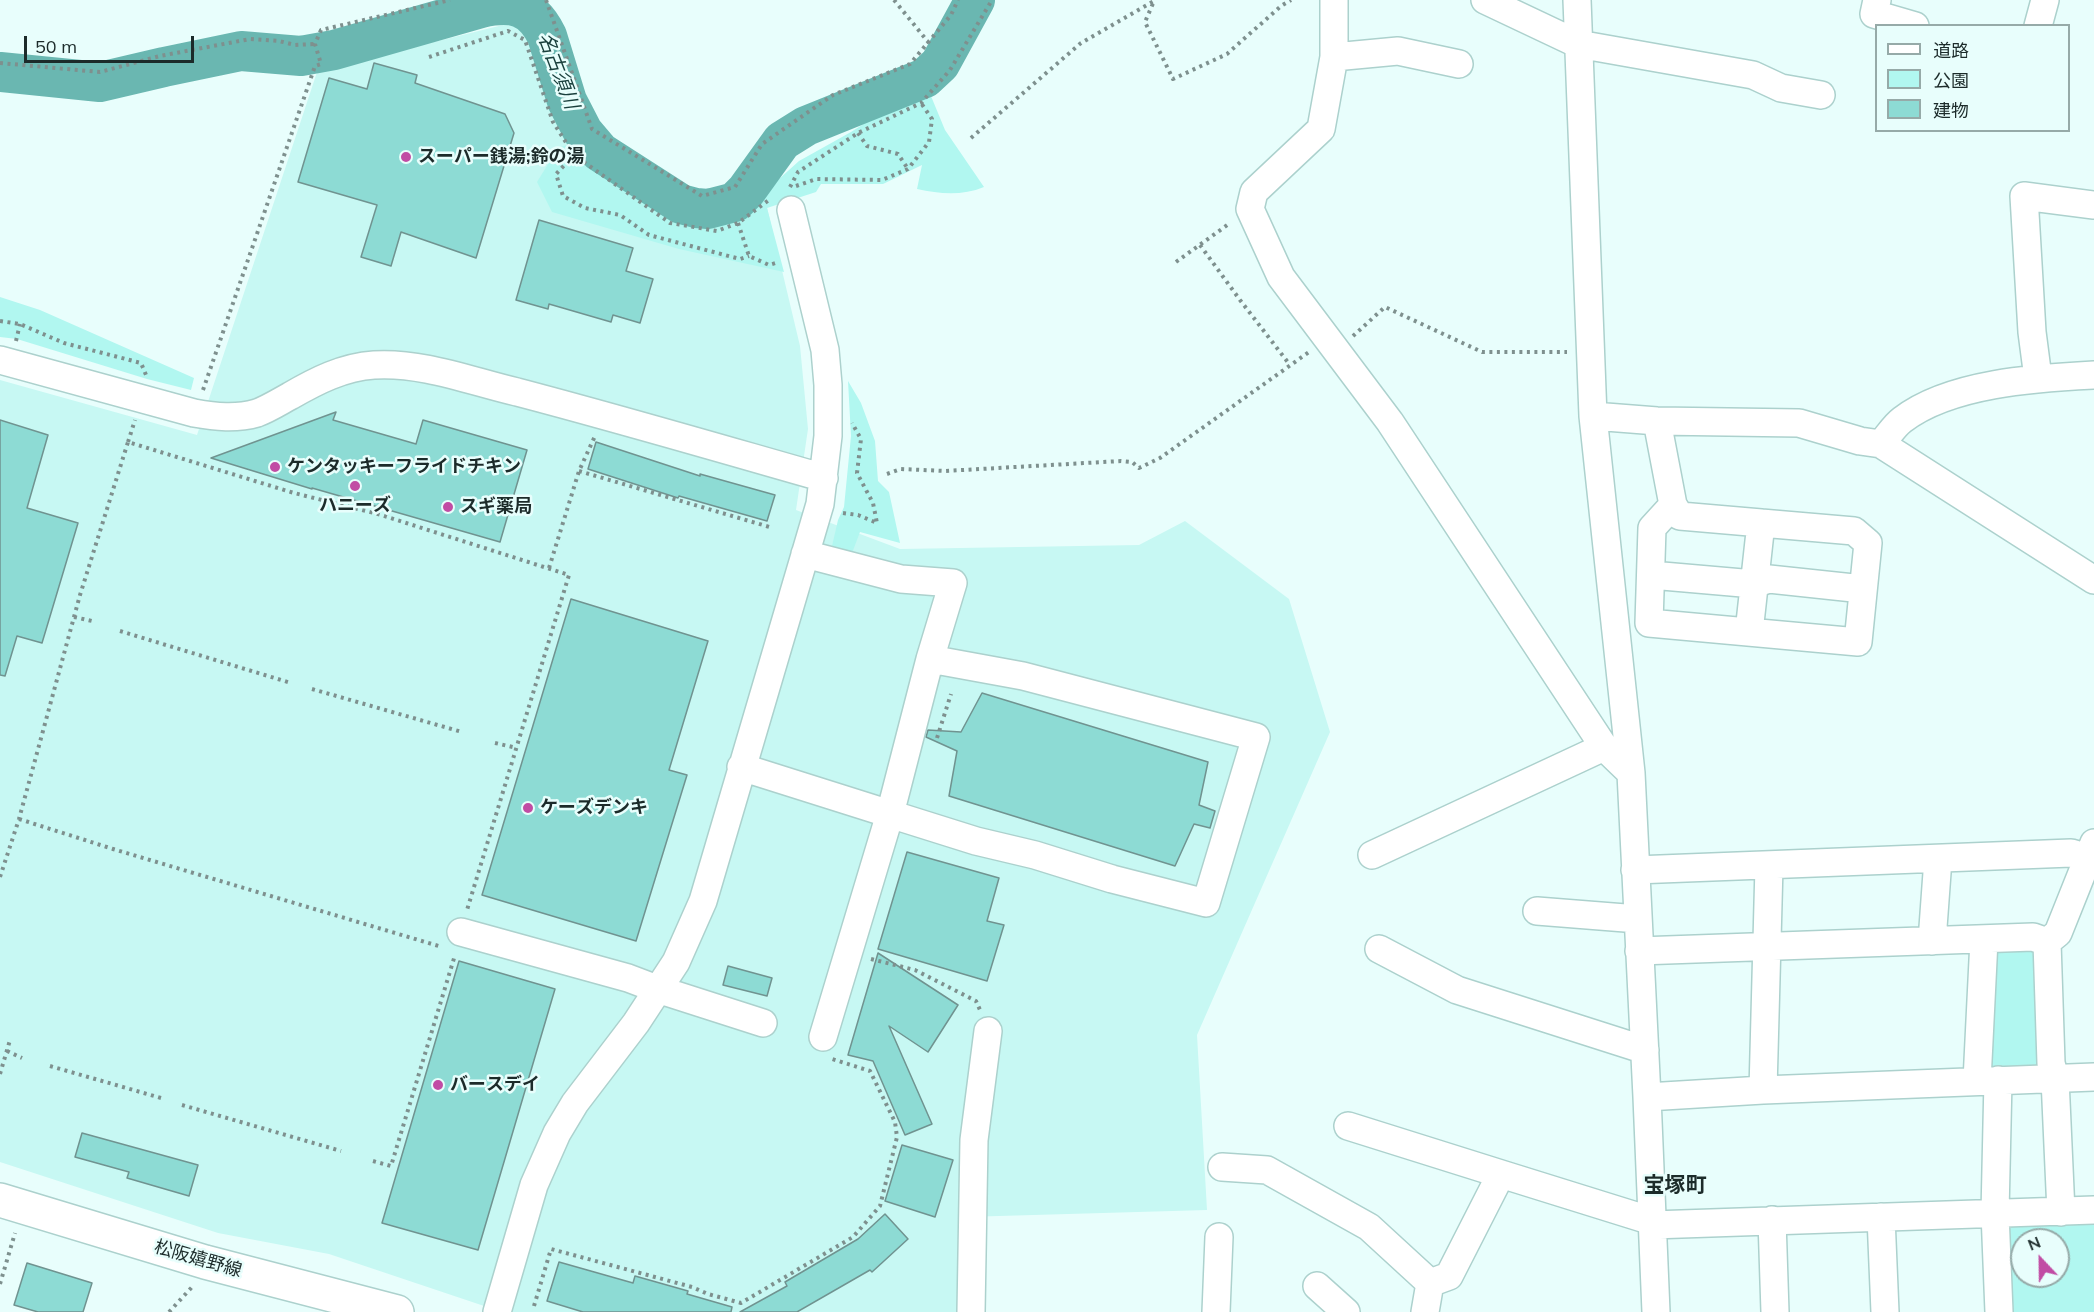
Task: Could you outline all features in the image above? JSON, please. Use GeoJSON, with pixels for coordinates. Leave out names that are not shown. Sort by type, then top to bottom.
{"type":"FeatureCollection","features":[{"type":"Feature","properties":{"kind":"main road","name":"松阪嬉野線"},"geometry":{"type":"LineString","coordinates":[[11,1204],[205,1262],[397,1312]]}},
{"type":"Feature","properties":{"kind":"street"},"geometry":{"type":"LineString","coordinates":[[1334,0],[1334,57],[1321,129],[1254,192],[1250,209],[1281,277],[1390,422],[1604,747],[1631,773]]}},
{"type":"Feature","properties":{"kind":"street"},"geometry":{"type":"LineString","coordinates":[[1485,0],[1578,45],[1753,75],[1781,88],[1821,95]]}},
{"type":"Feature","properties":{"kind":"street"},"geometry":{"type":"LineString","coordinates":[[1577,0],[1593,417],[1631,773],[1656,1312]]}},
{"type":"Feature","properties":{"kind":"street"},"geometry":{"type":"LineString","coordinates":[[1877,0],[1874,14],[1909,24]]}},
{"type":"Feature","properties":{"kind":"street"},"geometry":{"type":"LineString","coordinates":[[2039,24],[2045,0]]}},
{"type":"Feature","properties":{"kind":"street"},"geometry":{"type":"LineString","coordinates":[[1334,57],[1398,51],[1460,64]]}},
{"type":"Feature","properties":{"kind":"street"},"geometry":{"type":"LineString","coordinates":[[2038,378],[2032,332],[2024,196],[2094,205]]}},
{"type":"Feature","properties":{"kind":"street"},"geometry":{"type":"LineString","coordinates":[[498,1312],[534,1185],[557,1134],[575,1103],[636,1023],[676,962],[703,901],[820,504],[828,436],[825,350],[785,197]]}},
{"type":"Feature","properties":{"kind":"street"},"geometry":{"type":"LineString","coordinates":[[7,352],[194,413],[218,418],[258,412],[332,374],[374,365],[402,365],[433,370],[578,408],[824,478]]}},
{"type":"Feature","properties":{"kind":"street"},"geometry":{"type":"LineString","coordinates":[[1881,444],[1900,421],[1945,397],[2009,381],[2094,375]]}},
{"type":"Feature","properties":{"kind":"street"},"geometry":{"type":"LineString","coordinates":[[1593,417],[1657,421],[1799,423],[1860,441],[1881,444],[2094,580]]}},
{"type":"Feature","properties":{"kind":"street"},"geometry":{"type":"LineString","coordinates":[[1657,421],[1673,505],[1680,516],[1854,531],[1868,543],[1858,642],[1649,623],[1652,528],[1673,505]]}},
{"type":"Feature","properties":{"kind":"street"},"geometry":{"type":"LineString","coordinates":[[1749,632],[1761,523]]}},
{"type":"Feature","properties":{"kind":"street"},"geometry":{"type":"LineString","coordinates":[[806,554],[901,579],[953,583],[930,659],[826,1048]]}},
{"type":"Feature","properties":{"kind":"street"},"geometry":{"type":"LineString","coordinates":[[1651,575],[1754,584],[1769,579],[1863,590]]}},
{"type":"Feature","properties":{"kind":"street"},"geometry":{"type":"LineString","coordinates":[[741,767],[976,841],[1035,855],[1112,879],[1206,903],[1256,737],[1023,676],[930,659]]}},
{"type":"Feature","properties":{"kind":"street"},"geometry":{"type":"LineString","coordinates":[[1372,855],[1604,747]]}},
{"type":"Feature","properties":{"kind":"street"},"geometry":{"type":"LineString","coordinates":[[1635,870],[1938,859],[2071,853],[2091,850]]}},
{"type":"Feature","properties":{"kind":"street"},"geometry":{"type":"LineString","coordinates":[[2047,942],[2058,933],[2091,850]]}},
{"type":"Feature","properties":{"kind":"street"},"geometry":{"type":"LineString","coordinates":[[1932,941],[1938,859]]}},
{"type":"Feature","properties":{"kind":"street"},"geometry":{"type":"LineString","coordinates":[[1763,1090],[1769,866]]}},
{"type":"Feature","properties":{"kind":"street"},"geometry":{"type":"LineString","coordinates":[[1538,911],[1638,919]]}},
{"type":"Feature","properties":{"kind":"street"},"geometry":{"type":"LineString","coordinates":[[461,932],[628,978],[657,990],[763,1023]]}},
{"type":"Feature","properties":{"kind":"street"},"geometry":{"type":"LineString","coordinates":[[1639,951],[1766,945],[2033,938],[2047,942]]}},
{"type":"Feature","properties":{"kind":"street"},"geometry":{"type":"LineString","coordinates":[[1984,940],[1987,1081],[1999,1312]]}},
{"type":"Feature","properties":{"kind":"street"},"geometry":{"type":"LineString","coordinates":[[2047,942],[2051,1063],[2055,1079],[2061,1212]]}},
{"type":"Feature","properties":{"kind":"street"},"geometry":{"type":"LineString","coordinates":[[1379,949],[1457,990],[1645,1050]]}},
{"type":"Feature","properties":{"kind":"street"},"geometry":{"type":"LineString","coordinates":[[971,1312],[974,1140],[988,1032]]}},
{"type":"Feature","properties":{"kind":"street"},"geometry":{"type":"LineString","coordinates":[[1647,1097],[1763,1090],[2094,1077]]}},
{"type":"Feature","properties":{"kind":"street"},"geometry":{"type":"LineString","coordinates":[[1348,1126],[1652,1223],[2094,1210]]}},
{"type":"Feature","properties":{"kind":"street"},"geometry":{"type":"LineString","coordinates":[[1222,1167],[1267,1170],[1278,1176],[1369,1227],[1430,1283]]}},
{"type":"Feature","properties":{"kind":"street"},"geometry":{"type":"LineString","coordinates":[[1430,1283],[1449,1276],[1501,1174]]}},
{"type":"Feature","properties":{"kind":"street"},"geometry":{"type":"LineString","coordinates":[[1881,1217],[1885,1312]]}},
{"type":"Feature","properties":{"kind":"street"},"geometry":{"type":"LineString","coordinates":[[1772,1220],[1775,1312]]}},
{"type":"Feature","properties":{"kind":"street"},"geometry":{"type":"LineString","coordinates":[[1216,1312],[1219,1237]]}},
{"type":"Feature","properties":{"kind":"street"},"geometry":{"type":"LineString","coordinates":[[1425,1312],[1430,1283]]}},
{"type":"Feature","properties":{"kind":"street"},"geometry":{"type":"LineString","coordinates":[[1317,1286],[1346,1312]]}},
{"type":"Feature","properties":{"kind":"path"},"geometry":{"type":"LineString","coordinates":[[194,413],[315,66],[321,64],[315,44],[321,30],[450,0]]}},
{"type":"Feature","properties":{"kind":"path"},"geometry":{"type":"LineString","coordinates":[[546,0],[592,129],[702,196],[735,187],[762,144],[833,95],[910,64],[951,15],[958,0]]}},
{"type":"Feature","properties":{"kind":"path"},"geometry":{"type":"LineString","coordinates":[[894,0],[929,43]]}},
{"type":"Feature","properties":{"kind":"path"},"geometry":{"type":"LineString","coordinates":[[785,197],[798,172],[858,133],[921,103],[950,70],[992,0]]}},
{"type":"Feature","properties":{"kind":"path"},"geometry":{"type":"LineString","coordinates":[[1155,0],[1145,22],[1173,78],[1227,54],[1281,6],[1291,0]]}},
{"type":"Feature","properties":{"kind":"path"},"geometry":{"type":"LineString","coordinates":[[971,138],[1081,43],[1155,0]]}},
{"type":"Feature","properties":{"kind":"path"},"geometry":{"type":"LineString","coordinates":[[429,57],[508,31],[525,40],[553,122],[574,155],[670,223],[717,231],[738,223],[816,179],[882,180],[908,169],[929,142],[932,119],[921,103]]}},
{"type":"Feature","properties":{"kind":"path"},"geometry":{"type":"LineString","coordinates":[[0,63],[100,72],[160,56],[250,39],[296,45],[315,44]]}},
{"type":"Feature","properties":{"kind":"path"},"geometry":{"type":"LineString","coordinates":[[858,133],[867,146],[898,154],[908,169]]}},
{"type":"Feature","properties":{"kind":"path"},"geometry":{"type":"LineString","coordinates":[[574,155],[556,174],[564,196],[585,208],[620,215],[650,235],[740,259],[749,256],[769,265],[786,261]]}},
{"type":"Feature","properties":{"kind":"path"},"geometry":{"type":"LineString","coordinates":[[1176,262],[1250,209]]}},
{"type":"Feature","properties":{"kind":"path"},"geometry":{"type":"LineString","coordinates":[[738,223],[749,256]]}},
{"type":"Feature","properties":{"kind":"path"},"geometry":{"type":"LineString","coordinates":[[1200,245],[1290,365]]}},
{"type":"Feature","properties":{"kind":"path"},"geometry":{"type":"LineString","coordinates":[[887,474],[901,469],[945,471],[1121,462],[1132,462],[1139,468],[1160,458],[1328,339],[1350,339],[1385,307],[1482,352],[1591,352]]}},
{"type":"Feature","properties":{"kind":"path"},"geometry":{"type":"LineString","coordinates":[[0,321],[20,324],[64,343],[141,363],[147,379]]}},
{"type":"Feature","properties":{"kind":"path"},"geometry":{"type":"LineString","coordinates":[[7,352],[20,324]]}},
{"type":"Feature","properties":{"kind":"path"},"geometry":{"type":"LineString","coordinates":[[0,877],[19,819],[74,617],[138,413]]}},
{"type":"Feature","properties":{"kind":"path"},"geometry":{"type":"LineString","coordinates":[[834,512],[858,515],[877,523],[873,503],[857,473],[861,439],[851,421]]}},
{"type":"Feature","properties":{"kind":"path"},"geometry":{"type":"LineString","coordinates":[[549,568],[579,471],[597,433]]}},
{"type":"Feature","properties":{"kind":"path"},"geometry":{"type":"LineString","coordinates":[[128,442],[294,493],[378,514],[569,575],[461,932]]}},
{"type":"Feature","properties":{"kind":"path"},"geometry":{"type":"LineString","coordinates":[[579,471],[773,528]]}},
{"type":"Feature","properties":{"kind":"path"},"geometry":{"type":"LineString","coordinates":[[74,617],[92,621]]}},
{"type":"Feature","properties":{"kind":"path"},"geometry":{"type":"LineString","coordinates":[[120,630],[291,683]]}},
{"type":"Feature","properties":{"kind":"path"},"geometry":{"type":"LineString","coordinates":[[312,689],[462,732]]}},
{"type":"Feature","properties":{"kind":"path"},"geometry":{"type":"LineString","coordinates":[[495,743],[518,748]]}},
{"type":"Feature","properties":{"kind":"path"},"geometry":{"type":"LineString","coordinates":[[19,819],[124,853],[456,952],[391,1166],[373,1161]]}},
{"type":"Feature","properties":{"kind":"path"},"geometry":{"type":"LineString","coordinates":[[870,958],[915,970],[976,1000],[988,1032]]}},
{"type":"Feature","properties":{"kind":"path"},"geometry":{"type":"LineString","coordinates":[[0,1074],[10,1040]]}},
{"type":"Feature","properties":{"kind":"path"},"geometry":{"type":"LineString","coordinates":[[534,1306],[551,1250],[692,1287],[741,1304],[853,1237],[880,1206],[897,1137],[895,1122],[870,1071],[826,1048]]}},
{"type":"Feature","properties":{"kind":"path"},"geometry":{"type":"LineString","coordinates":[[7,1051],[22,1058]]}},
{"type":"Feature","properties":{"kind":"path"},"geometry":{"type":"LineString","coordinates":[[50,1066],[161,1098]]}},
{"type":"Feature","properties":{"kind":"path"},"geometry":{"type":"LineString","coordinates":[[182,1104],[341,1151]]}},
{"type":"Feature","properties":{"kind":"path"},"geometry":{"type":"LineString","coordinates":[[0,1284],[11,1204]]}},
{"type":"Feature","properties":{"kind":"path"},"geometry":{"type":"LineString","coordinates":[[169,1312],[198,1280]]}},
{"type":"Feature","properties":{"kind":"shaded area"},"geometry":{"type":"Polygon","coordinates":[[[511,23],[528,29],[576,143],[673,217],[717,223],[765,199],[800,346],[808,429],[796,510],[900,549],[1139,545],[1185,521],[1289,599],[1330,732],[1197,1035],[1207,1210],[964,1217],[961,1312],[502,1312],[329,1254],[218,1233],[0,1162],[0,380],[197,435],[319,66],[511,23]]]}},
{"type":"Feature","properties":{"kind":"green space"},"geometry":{"type":"Polygon","coordinates":[[[926,84],[945,130],[984,187],[967,192],[951,193],[917,189],[922,165],[883,184],[821,184],[816,192],[767,208],[784,272],[679,249],[552,212],[537,182],[558,148],[577,142],[667,214],[714,224],[739,215],[799,161],[851,132],[926,84]]]}},
{"type":"Feature","properties":{"kind":"green space"},"geometry":{"type":"Polygon","coordinates":[[[0,297],[40,310],[194,378],[191,390],[147,379],[17,339],[0,337],[0,297]]]}},
{"type":"Feature","properties":{"kind":"green space"},"geometry":{"type":"Polygon","coordinates":[[[848,381],[861,403],[875,441],[878,481],[889,492],[900,543],[860,532],[852,553],[832,546],[838,520],[844,507],[851,436],[848,381]]]}},
{"type":"Feature","properties":{"kind":"green space"},"geometry":{"type":"Polygon","coordinates":[[[1997,947],[2031,949],[2037,956],[2040,1058],[2035,1068],[1994,1070],[1984,1063],[1997,947]]]}},
{"type":"Feature","properties":{"kind":"green space"},"geometry":{"type":"Polygon","coordinates":[[[2094,1222],[2094,1312],[2007,1312],[2005,1232],[2010,1228],[2010,1288],[2070,1288],[2070,1228],[2011,1228],[2015,1225],[2094,1222]]]}},
{"type":"Feature","properties":{"kind":"building","name":"スーパー銭湯;鈴の湯"},"geometry":{"type":"Polygon","coordinates":[[[374,63],[417,75],[415,83],[505,114],[514,133],[476,258],[401,232],[391,266],[361,257],[377,205],[298,182],[329,78],[367,89],[374,63]]]}},
{"type":"Feature","properties":{"kind":"building"},"geometry":{"type":"Polygon","coordinates":[[[539,220],[633,248],[626,271],[653,279],[640,323],[613,315],[611,322],[549,304],[548,309],[516,300],[539,220]]]}},
{"type":"Feature","properties":{"kind":"building"},"geometry":{"type":"Polygon","coordinates":[[[336,412],[333,420],[416,444],[423,420],[527,450],[500,542],[211,458],[336,412]]]}},
{"type":"Feature","properties":{"kind":"building"},"geometry":{"type":"Polygon","coordinates":[[[0,420],[48,435],[27,508],[78,523],[42,643],[17,636],[5,676],[0,675],[0,420]]]}},
{"type":"Feature","properties":{"kind":"building"},"geometry":{"type":"Polygon","coordinates":[[[596,442],[700,476],[700,474],[775,495],[767,521],[679,496],[678,498],[588,469],[596,442]]]}},
{"type":"Feature","properties":{"kind":"building"},"geometry":{"type":"Polygon","coordinates":[[[571,599],[708,641],[669,770],[687,775],[636,941],[482,895],[571,599]]]}},
{"type":"Feature","properties":{"kind":"building"},"geometry":{"type":"Polygon","coordinates":[[[982,693],[1208,762],[1199,805],[1215,811],[1210,828],[1194,824],[1175,866],[949,796],[957,751],[926,737],[928,730],[961,732],[982,693]]]}},
{"type":"Feature","properties":{"kind":"building"},"geometry":{"type":"Polygon","coordinates":[[[907,852],[999,878],[987,921],[1004,925],[987,981],[878,949],[907,852]]]}},
{"type":"Feature","properties":{"kind":"building"},"geometry":{"type":"Polygon","coordinates":[[[878,953],[958,1005],[928,1052],[889,1026],[932,1124],[905,1135],[873,1061],[848,1055],[878,953]]]}},
{"type":"Feature","properties":{"kind":"building"},"geometry":{"type":"Polygon","coordinates":[[[459,961],[555,989],[478,1250],[382,1223],[459,961]]]}},
{"type":"Feature","properties":{"kind":"building"},"geometry":{"type":"Polygon","coordinates":[[[728,966],[772,978],[767,996],[723,985],[728,966]]]}},
{"type":"Feature","properties":{"kind":"building"},"geometry":{"type":"Polygon","coordinates":[[[82,1133],[198,1165],[189,1196],[127,1178],[129,1172],[75,1157],[82,1133]]]}},
{"type":"Feature","properties":{"kind":"building"},"geometry":{"type":"Polygon","coordinates":[[[902,1145],[953,1160],[935,1217],[885,1201],[902,1145]]]}},
{"type":"Feature","properties":{"kind":"building"},"geometry":{"type":"Polygon","coordinates":[[[885,1214],[908,1239],[872,1272],[870,1270],[797,1312],[740,1312],[787,1286],[785,1282],[858,1239],[885,1214]]]}},
{"type":"Feature","properties":{"kind":"building"},"geometry":{"type":"Polygon","coordinates":[[[559,1262],[633,1283],[635,1276],[688,1291],[687,1294],[732,1307],[731,1312],[583,1312],[547,1301],[559,1262]]]}},
{"type":"Feature","properties":{"kind":"building"},"geometry":{"type":"Polygon","coordinates":[[[27,1263],[92,1283],[83,1312],[38,1312],[14,1305],[27,1263]]]}},
{"type":"Feature","properties":{"kind":"waterway","name":"名古須川"},"geometry":{"type":"LineString","coordinates":[[0,72],[100,82],[241,51],[301,56],[334,50],[481,8],[512,6],[528,12],[541,26],[547,36],[567,101],[583,132],[600,152],[681,204],[708,209],[735,202],[746,191],[782,141],[806,126],[925,78],[940,64],[975,0]]}},
{"type":"Feature","properties":{"kind":"place","name":"スーパー銭湯;鈴の湯"},"geometry":{"type":"Point","coordinates":[406,157]}},
{"type":"Feature","properties":{"kind":"place","name":"ケンタッキーフライドチキン"},"geometry":{"type":"Point","coordinates":[275,467]}},
{"type":"Feature","properties":{"kind":"place","name":"ハニーズ"},"geometry":{"type":"Point","coordinates":[355,486]}},
{"type":"Feature","properties":{"kind":"place","name":"スギ薬局"},"geometry":{"type":"Point","coordinates":[448,507]}},
{"type":"Feature","properties":{"kind":"place","name":"ケーズデンキ"},"geometry":{"type":"Point","coordinates":[528,808]}},
{"type":"Feature","properties":{"kind":"place","name":"バースデイ"},"geometry":{"type":"Point","coordinates":[438,1085]}},
{"type":"Feature","properties":{"kind":"district","name":"宝塚町"},"geometry":{"type":"Point","coordinates":[1675,1186]}}]}
